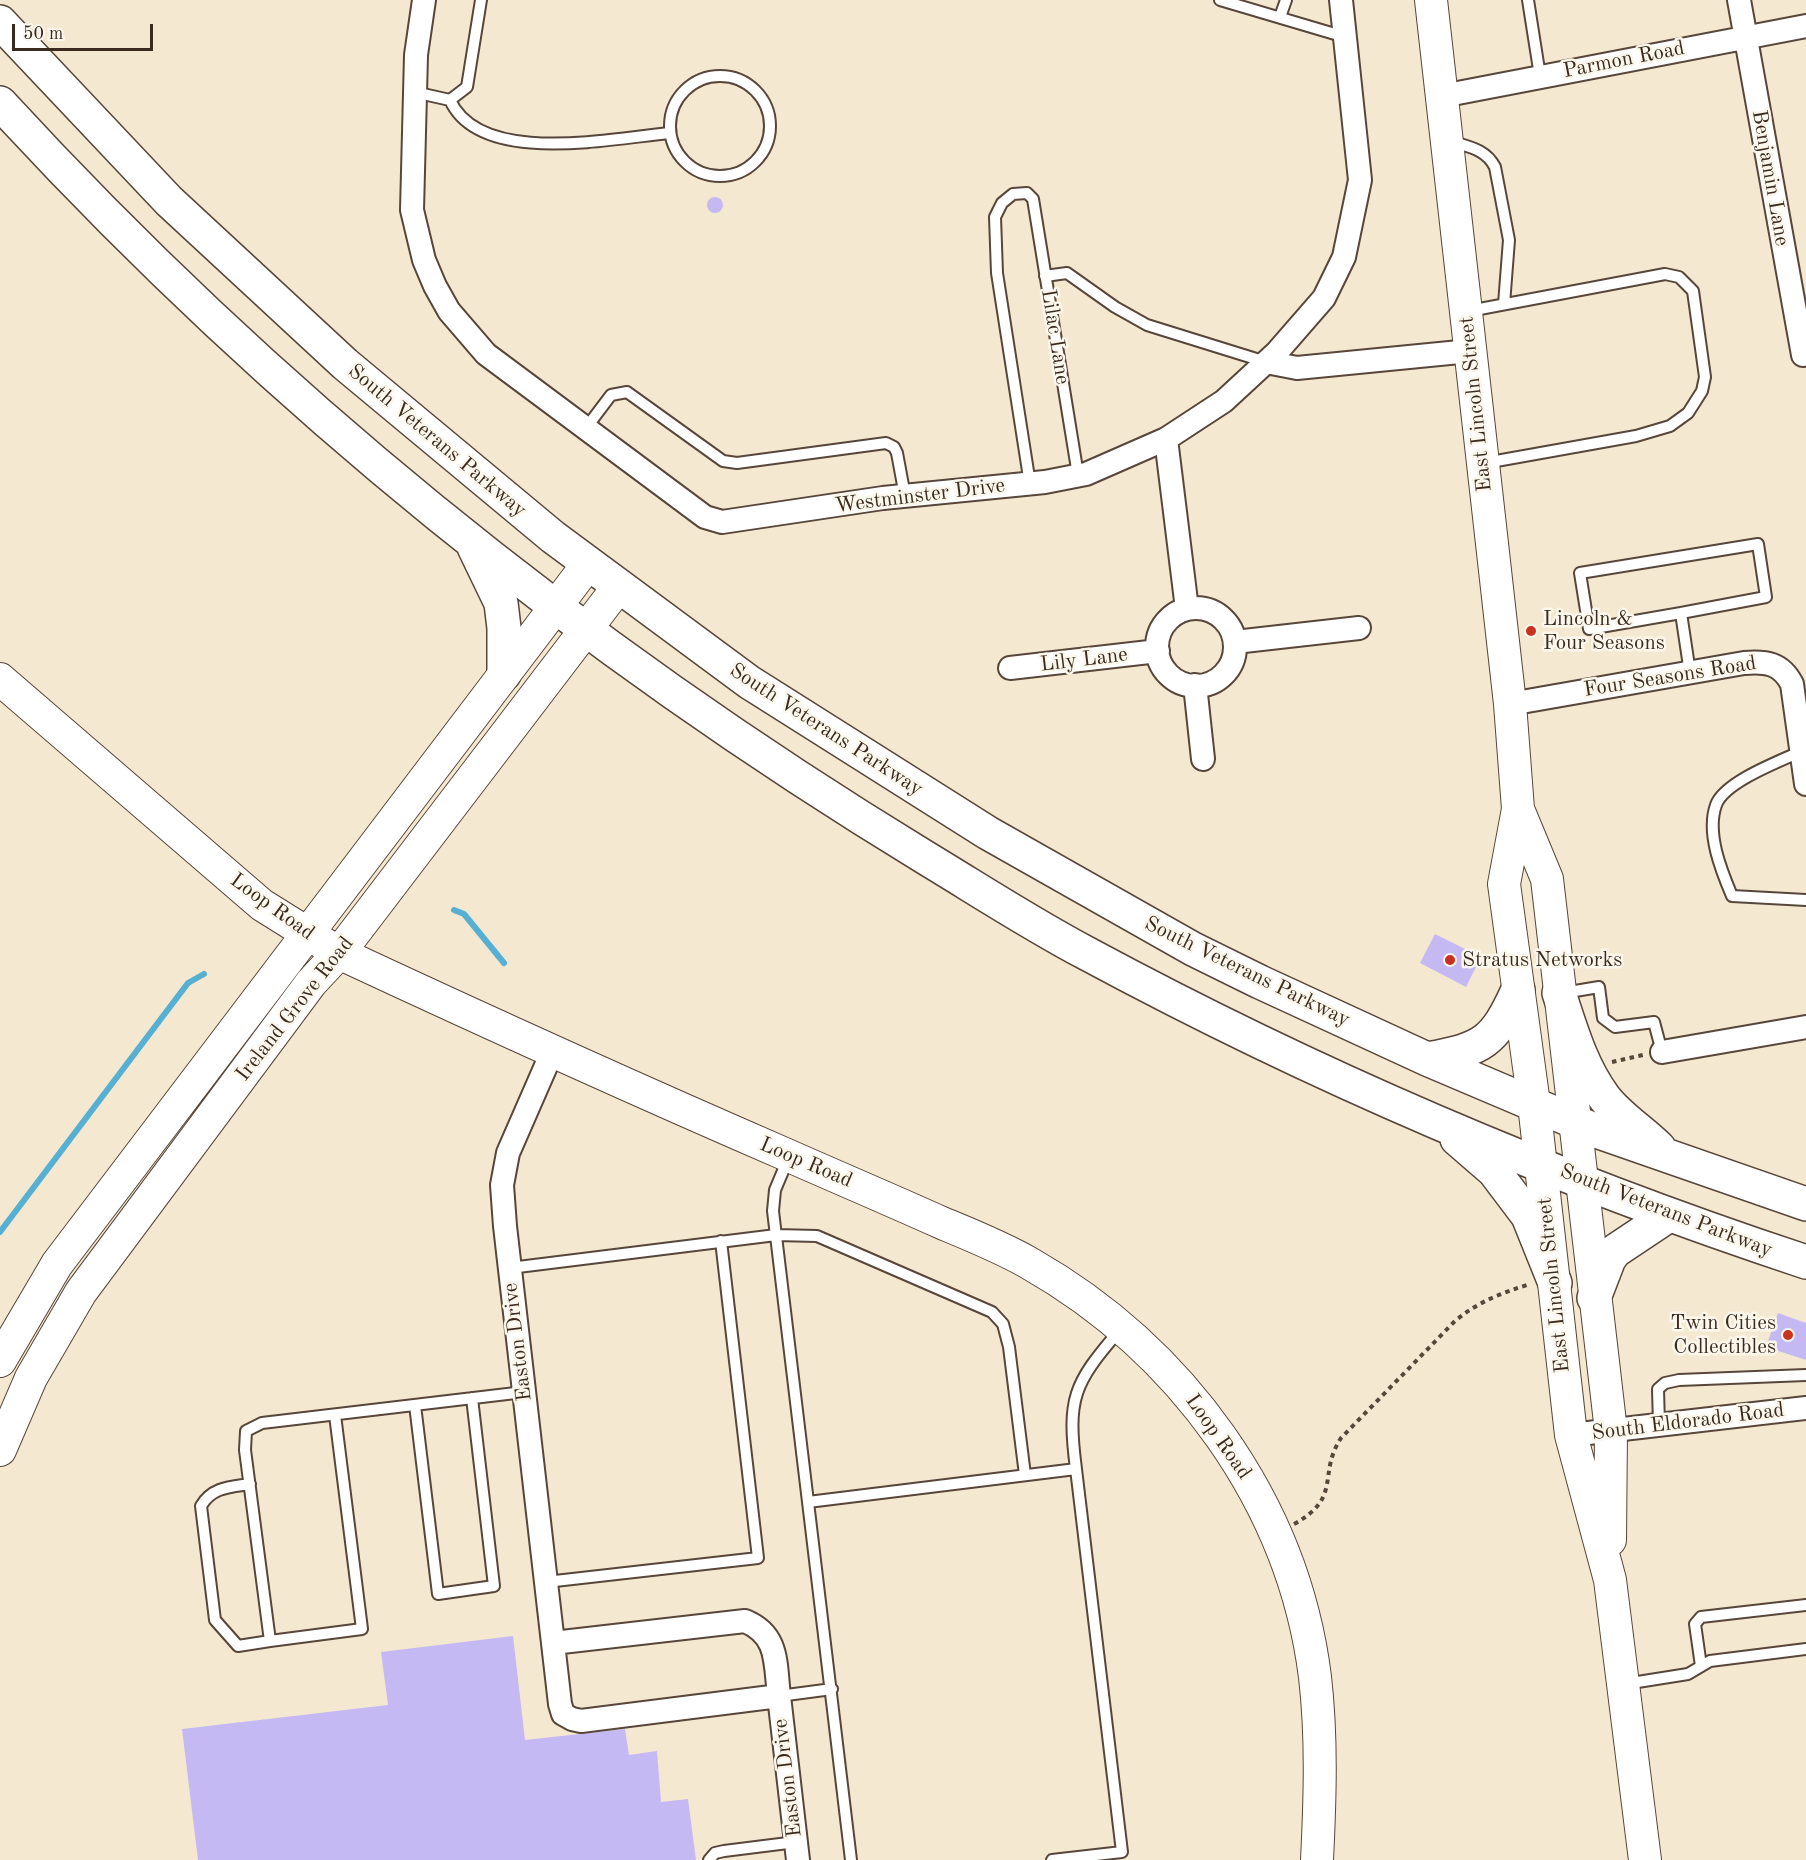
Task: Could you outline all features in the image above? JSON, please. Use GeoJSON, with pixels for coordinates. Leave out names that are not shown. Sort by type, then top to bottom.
{"type":"FeatureCollection","features":[{"type":"Feature","properties":{"kind":"highway","name":"South Veterans Parkway"},"geometry":{"type":"LineString","coordinates":[[0,22],[169,201],[345,364],[588,564],[749,682],[988,834],[1193,949],[1427,1059],[1573,1119],[1599,1132],[1806,1204]]}},
{"type":"Feature","properties":{"kind":"highway","name":"South Veterans Parkway"},"geometry":{"type":"LineString","coordinates":[[0,103],[108,216],[208,314],[365,455],[472,543],[585,630],[707,717],[829,799],[1033,923],[1203,1014],[1437,1123],[1669,1215],[1806,1262]]}},
{"type":"Feature","properties":{"kind":"highway"},"geometry":{"type":"LineString","coordinates":[[472,543],[501,603],[504,628],[504,674]]}},
{"type":"Feature","properties":{"kind":"highway"},"geometry":{"type":"LineString","coordinates":[[1427,1059],[1466,1051],[1485,1042],[1505,1018],[1518,990]]}},
{"type":"Feature","properties":{"kind":"highway"},"geometry":{"type":"LineString","coordinates":[[1559,993],[1581,1059],[1605,1098],[1672,1159]]}},
{"type":"Feature","properties":{"kind":"highway"},"geometry":{"type":"LineString","coordinates":[[1437,1123],[1494,1171],[1511,1191],[1528,1216],[1546,1283]]}},
{"type":"Feature","properties":{"kind":"highway"},"geometry":{"type":"LineString","coordinates":[[1594,1298],[1609,1259],[1615,1251],[1669,1215]]}},
{"type":"Feature","properties":{"kind":"main road","name":"East Lincoln Street"},"geometry":{"type":"LineString","coordinates":[[1431,0],[1510,705],[1518,809],[1504,884],[1541,1163],[1546,1283],[1570,1436],[1610,1580],[1645,1860]]}},
{"type":"Feature","properties":{"kind":"main road","name":"Ireland Grove Road"},"geometry":{"type":"LineString","coordinates":[[0,1361],[57,1264],[194,1080],[307,935],[588,564]]}},
{"type":"Feature","properties":{"kind":"main road","name":"Ireland Grove Road"},"geometry":{"type":"LineString","coordinates":[[0,1450],[31,1378],[81,1292],[306,990],[339,953],[619,586]]}},
{"type":"Feature","properties":{"kind":"main road","name":"Loop Road"},"geometry":{"type":"LineString","coordinates":[[0,679],[262,905],[307,935],[339,953],[1028,1262],[1074,1291],[1122,1327],[1176,1379],[1215,1427],[1263,1506],[1285,1560],[1306,1626],[1315,1677],[1320,1756],[1317,1860]]}},
{"type":"Feature","properties":{"kind":"main road","name":"East Lincoln Street"},"geometry":{"type":"LineString","coordinates":[[1518,809],[1546,879],[1611,1431],[1610,1580]]}},
{"type":"Feature","properties":{"kind":"street","name":"Westminster Drive"},"geometry":{"type":"LineString","coordinates":[[424,0],[416,55],[412,210],[424,260],[435,286],[449,311],[486,354],[713,521],[731,521],[905,496],[1030,483],[1078,475],[1166,439],[1224,401],[1266,362],[1324,298],[1344,257],[1360,180],[1341,0]]}},
{"type":"Feature","properties":{"kind":"street","name":"Benjamin Lane"},"geometry":{"type":"LineString","coordinates":[[1739,0],[1798,289],[1803,355]]}},
{"type":"Feature","properties":{"kind":"street","name":"Parmon Road"},"geometry":{"type":"LineString","coordinates":[[1442,96],[1806,26]]}},
{"type":"Feature","properties":{"kind":"street"},"geometry":{"type":"LineString","coordinates":[[1266,362],[1297,368],[1470,351]]}},
{"type":"Feature","properties":{"kind":"street"},"geometry":{"type":"LineString","coordinates":[[1166,439],[1187,609]]}},
{"type":"Feature","properties":{"kind":"street"},"geometry":{"type":"LineString","coordinates":[[1201,608],[1218,615],[1231,630],[1235,642],[1234,656],[1229,668],[1220,678],[1208,684],[1195,685],[1175,679],[1166,671],[1158,651],[1162,629],[1168,620],[1187,609],[1201,608]]}},
{"type":"Feature","properties":{"kind":"street"},"geometry":{"type":"LineString","coordinates":[[1235,642],[1359,628]]}},
{"type":"Feature","properties":{"kind":"street","name":"Lily Lane"},"geometry":{"type":"LineString","coordinates":[[1010,668],[1158,651]]}},
{"type":"Feature","properties":{"kind":"street","name":"Four Seasons Road"},"geometry":{"type":"LineString","coordinates":[[1510,705],[1763,661],[1788,675],[1794,692],[1806,784]]}},
{"type":"Feature","properties":{"kind":"street"},"geometry":{"type":"LineString","coordinates":[[1195,685],[1203,759]]}},
{"type":"Feature","properties":{"kind":"street"},"geometry":{"type":"LineString","coordinates":[[1662,1052],[1806,1027]]}},
{"type":"Feature","properties":{"kind":"street","name":"Easton Drive"},"geometry":{"type":"LineString","coordinates":[[553,1050],[508,1153],[502,1185],[524,1392],[563,1714],[581,1721],[779,1696]]}},
{"type":"Feature","properties":{"kind":"street","name":"South Eldorado Road"},"geometry":{"type":"LineString","coordinates":[[1570,1436],[1806,1408]]}},
{"type":"Feature","properties":{"kind":"street","name":"Easton Drive"},"geometry":{"type":"LineString","coordinates":[[553,1643],[745,1621],[759,1627],[768,1636],[773,1650],[797,1851]]}},
{"type":"Feature","properties":{"kind":"lane"},"geometry":{"type":"LineString","coordinates":[[414,92],[450,100],[467,87],[481,0]]}},
{"type":"Feature","properties":{"kind":"lane"},"geometry":{"type":"LineString","coordinates":[[1220,0],[1346,38]]}},
{"type":"Feature","properties":{"kind":"lane"},"geometry":{"type":"LineString","coordinates":[[1280,17],[1286,0]]}},
{"type":"Feature","properties":{"kind":"lane"},"geometry":{"type":"LineString","coordinates":[[1528,0],[1540,76]]}},
{"type":"Feature","properties":{"kind":"lane"},"geometry":{"type":"LineString","coordinates":[[722,76],[743,82],[760,95],[770,122],[766,145],[753,164],[740,172],[725,176],[710,176],[695,170],[683,160],[670,132],[670,118],[683,92],[694,83],[722,76]]}},
{"type":"Feature","properties":{"kind":"lane"},"geometry":{"type":"LineString","coordinates":[[450,100],[456,114],[471,125],[524,142],[568,143],[670,132]]}},
{"type":"Feature","properties":{"kind":"lane"},"geometry":{"type":"LineString","coordinates":[[1447,141],[1481,151],[1491,158],[1495,167],[1509,240],[1504,304]]}},
{"type":"Feature","properties":{"kind":"lane","name":"Lilac Lane"},"geometry":{"type":"LineString","coordinates":[[1030,483],[997,273],[995,217],[1002,202],[1013,194],[1027,193],[1033,199],[1078,475]]}},
{"type":"Feature","properties":{"kind":"lane"},"geometry":{"type":"LineString","coordinates":[[1045,276],[1066,273],[1115,307],[1147,325],[1266,362]]}},
{"type":"Feature","properties":{"kind":"lane"},"geometry":{"type":"LineString","coordinates":[[1466,311],[1665,274],[1679,277],[1693,291],[1705,377],[1702,391],[1688,413],[1670,426],[1636,436],[1482,464]]}},
{"type":"Feature","properties":{"kind":"lane"},"geometry":{"type":"LineString","coordinates":[[586,428],[611,395],[627,392],[723,461],[737,463],[886,443],[894,447],[897,453],[905,496]]}},
{"type":"Feature","properties":{"kind":"lane"},"geometry":{"type":"LineString","coordinates":[[1758,544],[1766,597],[1681,613],[1589,628],[1580,573],[1758,544]]}},
{"type":"Feature","properties":{"kind":"lane"},"geometry":{"type":"LineString","coordinates":[[1681,613],[1690,672]]}},
{"type":"Feature","properties":{"kind":"lane"},"geometry":{"type":"LineString","coordinates":[[1802,751],[1765,767],[1730,789],[1716,805],[1714,832],[1716,859],[1732,896],[1806,900]]}},
{"type":"Feature","properties":{"kind":"lane"},"geometry":{"type":"LineString","coordinates":[[1559,993],[1599,987],[1604,1018],[1616,1027],[1654,1022],[1662,1052]]}},
{"type":"Feature","properties":{"kind":"lane"},"geometry":{"type":"LineString","coordinates":[[790,1156],[773,1200],[776,1235],[851,1860]]}},
{"type":"Feature","properties":{"kind":"lane"},"geometry":{"type":"LineString","coordinates":[[510,1268],[776,1235],[816,1236],[992,1312],[1003,1324],[1009,1347],[1025,1475]]}},
{"type":"Feature","properties":{"kind":"lane"},"geometry":{"type":"LineString","coordinates":[[546,1582],[758,1558],[721,1241]]}},
{"type":"Feature","properties":{"kind":"lane"},"geometry":{"type":"LineString","coordinates":[[1052,1860],[1122,1852],[1072,1437],[1074,1398],[1081,1380],[1122,1327]]}},
{"type":"Feature","properties":{"kind":"lane"},"geometry":{"type":"LineString","coordinates":[[1659,1425],[1658,1389],[1665,1383],[1679,1380],[1806,1376]]}},
{"type":"Feature","properties":{"kind":"lane"},"geometry":{"type":"LineString","coordinates":[[270,1641],[245,1450],[246,1431],[262,1423],[524,1392]]}},
{"type":"Feature","properties":{"kind":"lane"},"geometry":{"type":"LineString","coordinates":[[415,1405],[438,1594],[495,1586],[472,1398]]}},
{"type":"Feature","properties":{"kind":"lane"},"geometry":{"type":"LineString","coordinates":[[250,1484],[220,1489],[207,1496],[201,1506],[215,1620],[238,1646],[362,1629],[335,1415]]}},
{"type":"Feature","properties":{"kind":"lane"},"geometry":{"type":"LineString","coordinates":[[808,1502],[1076,1469]]}},
{"type":"Feature","properties":{"kind":"lane"},"geometry":{"type":"LineString","coordinates":[[1701,1666],[1695,1624],[1701,1617],[1806,1605]]}},
{"type":"Feature","properties":{"kind":"lane"},"geometry":{"type":"LineString","coordinates":[[1624,1684],[1688,1674],[1710,1661],[1806,1649]]}},
{"type":"Feature","properties":{"kind":"lane"},"geometry":{"type":"LineString","coordinates":[[779,1696],[832,1689]]}},
{"type":"Feature","properties":{"kind":"lane"},"geometry":{"type":"LineString","coordinates":[[709,1860],[715,1853],[724,1851],[797,1851]]}},
{"type":"Feature","properties":{"kind":"path"},"geometry":{"type":"LineString","coordinates":[[1601,1065],[1662,1052]]}},
{"type":"Feature","properties":{"kind":"path"},"geometry":{"type":"LineString","coordinates":[[1292,1526],[1316,1511],[1324,1499],[1329,1483],[1333,1451],[1341,1438],[1455,1321],[1470,1308],[1494,1295],[1546,1283]]}},
{"type":"Feature","properties":{"kind":"building"},"geometry":{"type":"Polygon","coordinates":[[[712,197],[718,197],[723,205],[721,211],[712,213],[707,208],[707,202],[712,197]]]}},
{"type":"Feature","properties":{"kind":"building","name":"Stratus Networks"},"geometry":{"type":"Polygon","coordinates":[[[1435,934],[1481,957],[1466,987],[1420,963],[1435,934]]]}},
{"type":"Feature","properties":{"kind":"building","name":"Twin Cities Collectibles"},"geometry":{"type":"Polygon","coordinates":[[[1778,1313],[1806,1323],[1806,1360],[1766,1347],[1778,1313]]]}},
{"type":"Feature","properties":{"kind":"building"},"geometry":{"type":"Polygon","coordinates":[[[513,1636],[525,1740],[625,1729],[629,1755],[657,1751],[661,1802],[688,1799],[696,1860],[198,1860],[182,1729],[388,1705],[381,1652],[513,1636]]]}},
{"type":"Feature","properties":{"kind":"waterway"},"geometry":{"type":"LineString","coordinates":[[454,910],[464,914],[504,963]]}},
{"type":"Feature","properties":{"kind":"waterway"},"geometry":{"type":"LineString","coordinates":[[0,1232],[188,983],[204,974]]}},
{"type":"Feature","properties":{"kind":"place","name":"Lincoln & Four Seasons"},"geometry":{"type":"Point","coordinates":[1531,631]}},
{"type":"Feature","properties":{"kind":"place","name":"Stratus Networks"},"geometry":{"type":"Point","coordinates":[1450,960]}},
{"type":"Feature","properties":{"kind":"place","name":"Twin Cities Collectibles"},"geometry":{"type":"Point","coordinates":[1788,1335]}}]}
